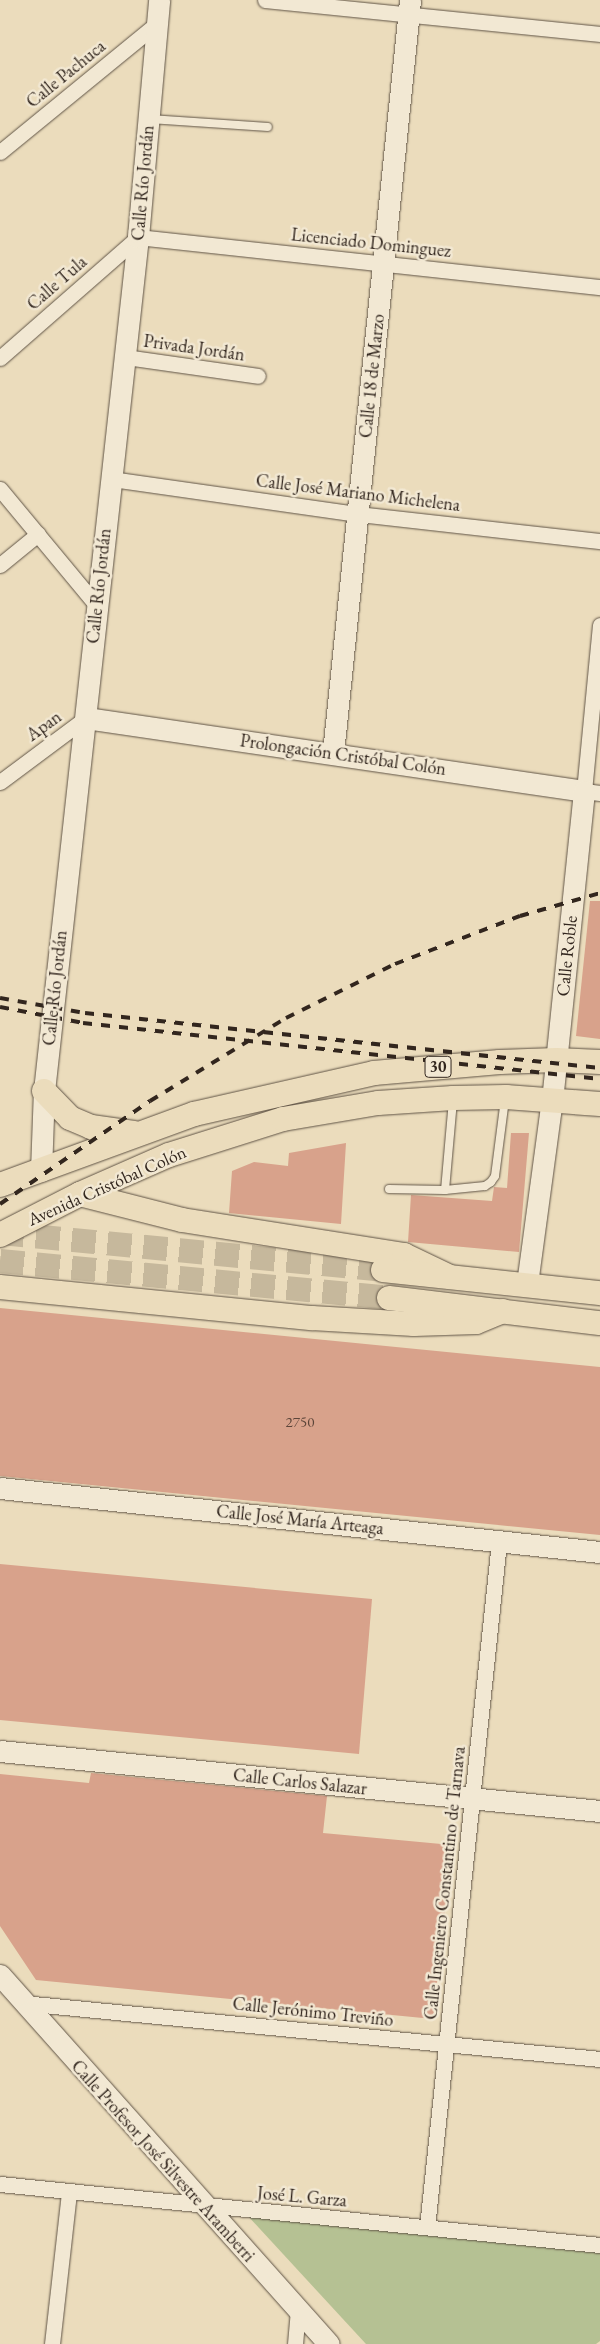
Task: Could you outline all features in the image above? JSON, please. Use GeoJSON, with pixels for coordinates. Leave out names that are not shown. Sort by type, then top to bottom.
{"type":"FeatureCollection","features":[{"type":"Feature","properties":{"kind":"main road","name":"Avenida Cristóbal Colón"},"geometry":{"type":"LineString","coordinates":[[0,1185],[41,1171],[134,1133],[194,1114],[278,1093],[374,1073],[556,1060],[600,1062]]}},
{"type":"Feature","properties":{"kind":"main road"},"geometry":{"type":"LineString","coordinates":[[44,1091],[70,1118],[91,1127],[134,1133]]}},
{"type":"Feature","properties":{"kind":"main road"},"geometry":{"type":"LineString","coordinates":[[278,1093],[282,1119]]}},
{"type":"Feature","properties":{"kind":"main road","name":"Avenida Cristóbal Colón"},"geometry":{"type":"LineString","coordinates":[[0,1235],[80,1194],[169,1155],[282,1119],[378,1103],[453,1098],[506,1096],[600,1104]]}},
{"type":"Feature","properties":{"kind":"main road"},"geometry":{"type":"LineString","coordinates":[[80,1194],[182,1220],[404,1255],[450,1277]]}},
{"type":"Feature","properties":{"kind":"main road"},"geometry":{"type":"LineString","coordinates":[[383,1270],[600,1293]]}},
{"type":"Feature","properties":{"kind":"main road"},"geometry":{"type":"LineString","coordinates":[[0,1287],[303,1317],[414,1324],[476,1322],[503,1311]]}},
{"type":"Feature","properties":{"kind":"main road"},"geometry":{"type":"LineString","coordinates":[[389,1298],[600,1323]]}},
{"type":"Feature","properties":{"kind":"street","name":"Calle Río Jordán"},"geometry":{"type":"LineString","coordinates":[[41,1171],[44,1091],[138,237],[159,0]]}},
{"type":"Feature","properties":{"kind":"street"},"geometry":{"type":"LineString","coordinates":[[265,0],[409,7],[600,34]]}},
{"type":"Feature","properties":{"kind":"street","name":"Calle 18 de Marzo"},"geometry":{"type":"LineString","coordinates":[[333,753],[409,7]]}},
{"type":"Feature","properties":{"kind":"street","name":"Calle Pachuca"},"geometry":{"type":"LineString","coordinates":[[0,152],[156,26]]}},
{"type":"Feature","properties":{"kind":"street","name":"Licenciado Dominguez"},"geometry":{"type":"LineString","coordinates":[[138,237],[383,262],[600,287]]}},
{"type":"Feature","properties":{"kind":"street","name":"Calle Tula"},"geometry":{"type":"LineString","coordinates":[[0,358],[138,237]]}},
{"type":"Feature","properties":{"kind":"street","name":"Privada Jordán"},"geometry":{"type":"LineString","coordinates":[[125,358],[258,376]]}},
{"type":"Feature","properties":{"kind":"street","name":"Calle José Mariano Michelena"},"geometry":{"type":"LineString","coordinates":[[112,479],[358,514],[600,541]]}},
{"type":"Feature","properties":{"kind":"street"},"geometry":{"type":"LineString","coordinates":[[0,489],[96,606]]}},
{"type":"Feature","properties":{"kind":"street"},"geometry":{"type":"LineString","coordinates":[[0,565],[38,534]]}},
{"type":"Feature","properties":{"kind":"street","name":"Calle Roble"},"geometry":{"type":"LineString","coordinates":[[527,1285],[592,792],[600,626]]}},
{"type":"Feature","properties":{"kind":"street","name":"Prolongación Cristóbal Colón"},"geometry":{"type":"LineString","coordinates":[[86,718],[592,792]]}},
{"type":"Feature","properties":{"kind":"street","name":"Apan"},"geometry":{"type":"LineString","coordinates":[[0,782],[86,718]]}},
{"type":"Feature","properties":{"kind":"street","name":"Calle José María Arteaga"},"geometry":{"type":"LineString","coordinates":[[0,1488],[600,1552]]}},
{"type":"Feature","properties":{"kind":"street","name":"Calle Ingeniero Constantino de Tarnava"},"geometry":{"type":"LineString","coordinates":[[427,2228],[499,1542]]}},
{"type":"Feature","properties":{"kind":"street","name":"Calle Carlos Salazar"},"geometry":{"type":"LineString","coordinates":[[0,1751],[472,1800],[600,1811]]}},
{"type":"Feature","properties":{"kind":"street","name":"Calle Profesor José Silvestre Aramberri"},"geometry":{"type":"LineString","coordinates":[[3,1984],[329,2344]]}},
{"type":"Feature","properties":{"kind":"street","name":"Calle Jerónimo Treviño"},"geometry":{"type":"LineString","coordinates":[[22,2003],[600,2059]]}},
{"type":"Feature","properties":{"kind":"street","name":"José L. Garza"},"geometry":{"type":"LineString","coordinates":[[0,2184],[600,2245]]}},
{"type":"Feature","properties":{"kind":"street"},"geometry":{"type":"LineString","coordinates":[[52,2344],[69,2192]]}},
{"type":"Feature","properties":{"kind":"street"},"geometry":{"type":"LineString","coordinates":[[295,2344],[298,2311]]}},
{"type":"Feature","properties":{"kind":"lane"},"geometry":{"type":"LineString","coordinates":[[148,118],[268,128]]}},
{"type":"Feature","properties":{"kind":"lane"},"geometry":{"type":"LineString","coordinates":[[389,1189],[446,1190],[485,1186],[491,1182],[494,1176],[506,1096]]}},
{"type":"Feature","properties":{"kind":"lane"},"geometry":{"type":"LineString","coordinates":[[446,1190],[453,1098]]}},
{"type":"Feature","properties":{"kind":"green space"},"geometry":{"type":"Polygon","coordinates":[[[247,2215],[600,2245],[600,2341],[596,2344],[366,2344],[247,2215]]]}},
{"type":"Feature","properties":{"kind":"building"},"geometry":{"type":"Polygon","coordinates":[[[590,901],[600,901],[600,1039],[576,1036],[590,901]]]}},
{"type":"Feature","properties":{"kind":"building"},"geometry":{"type":"Polygon","coordinates":[[[511,1133],[529,1133],[519,1252],[408,1242],[411,1195],[492,1201],[494,1187],[507,1188],[511,1133]]]}},
{"type":"Feature","properties":{"kind":"building"},"geometry":{"type":"Polygon","coordinates":[[[346,1143],[341,1224],[229,1213],[232,1171],[254,1162],[288,1166],[289,1153],[346,1143]]]}},
{"type":"Feature","properties":{"kind":"building"},"geometry":{"type":"Polygon","coordinates":[[[0,1308],[600,1367],[600,1535],[0,1476],[0,1308]]]}},
{"type":"Feature","properties":{"kind":"building"},"geometry":{"type":"Polygon","coordinates":[[[0,1564],[372,1599],[359,1754],[0,1720],[0,1564]]]}},
{"type":"Feature","properties":{"kind":"building"},"geometry":{"type":"Polygon","coordinates":[[[91,1773],[327,1796],[323,1833],[452,1845],[433,2019],[36,1980],[0,1926],[0,1774],[89,1783],[91,1773]]]}},
{"type":"Feature","properties":{"kind":"tunnel"},"geometry":{"type":"LineString","coordinates":[[0,1233],[383,1270]]}},
{"type":"Feature","properties":{"kind":"tunnel"},"geometry":{"type":"LineString","coordinates":[[0,1261],[389,1298]]}},
{"type":"Feature","properties":{"kind":"railway"},"geometry":{"type":"LineString","coordinates":[[0,1204],[150,1101],[286,1018],[395,964],[520,916],[600,893]]}},
{"type":"Feature","properties":{"kind":"railway"},"geometry":{"type":"LineString","coordinates":[[0,998],[85,1013],[600,1068]]}},
{"type":"Feature","properties":{"kind":"railway"},"geometry":{"type":"LineString","coordinates":[[0,1007],[83,1023],[600,1079]]}}]}
